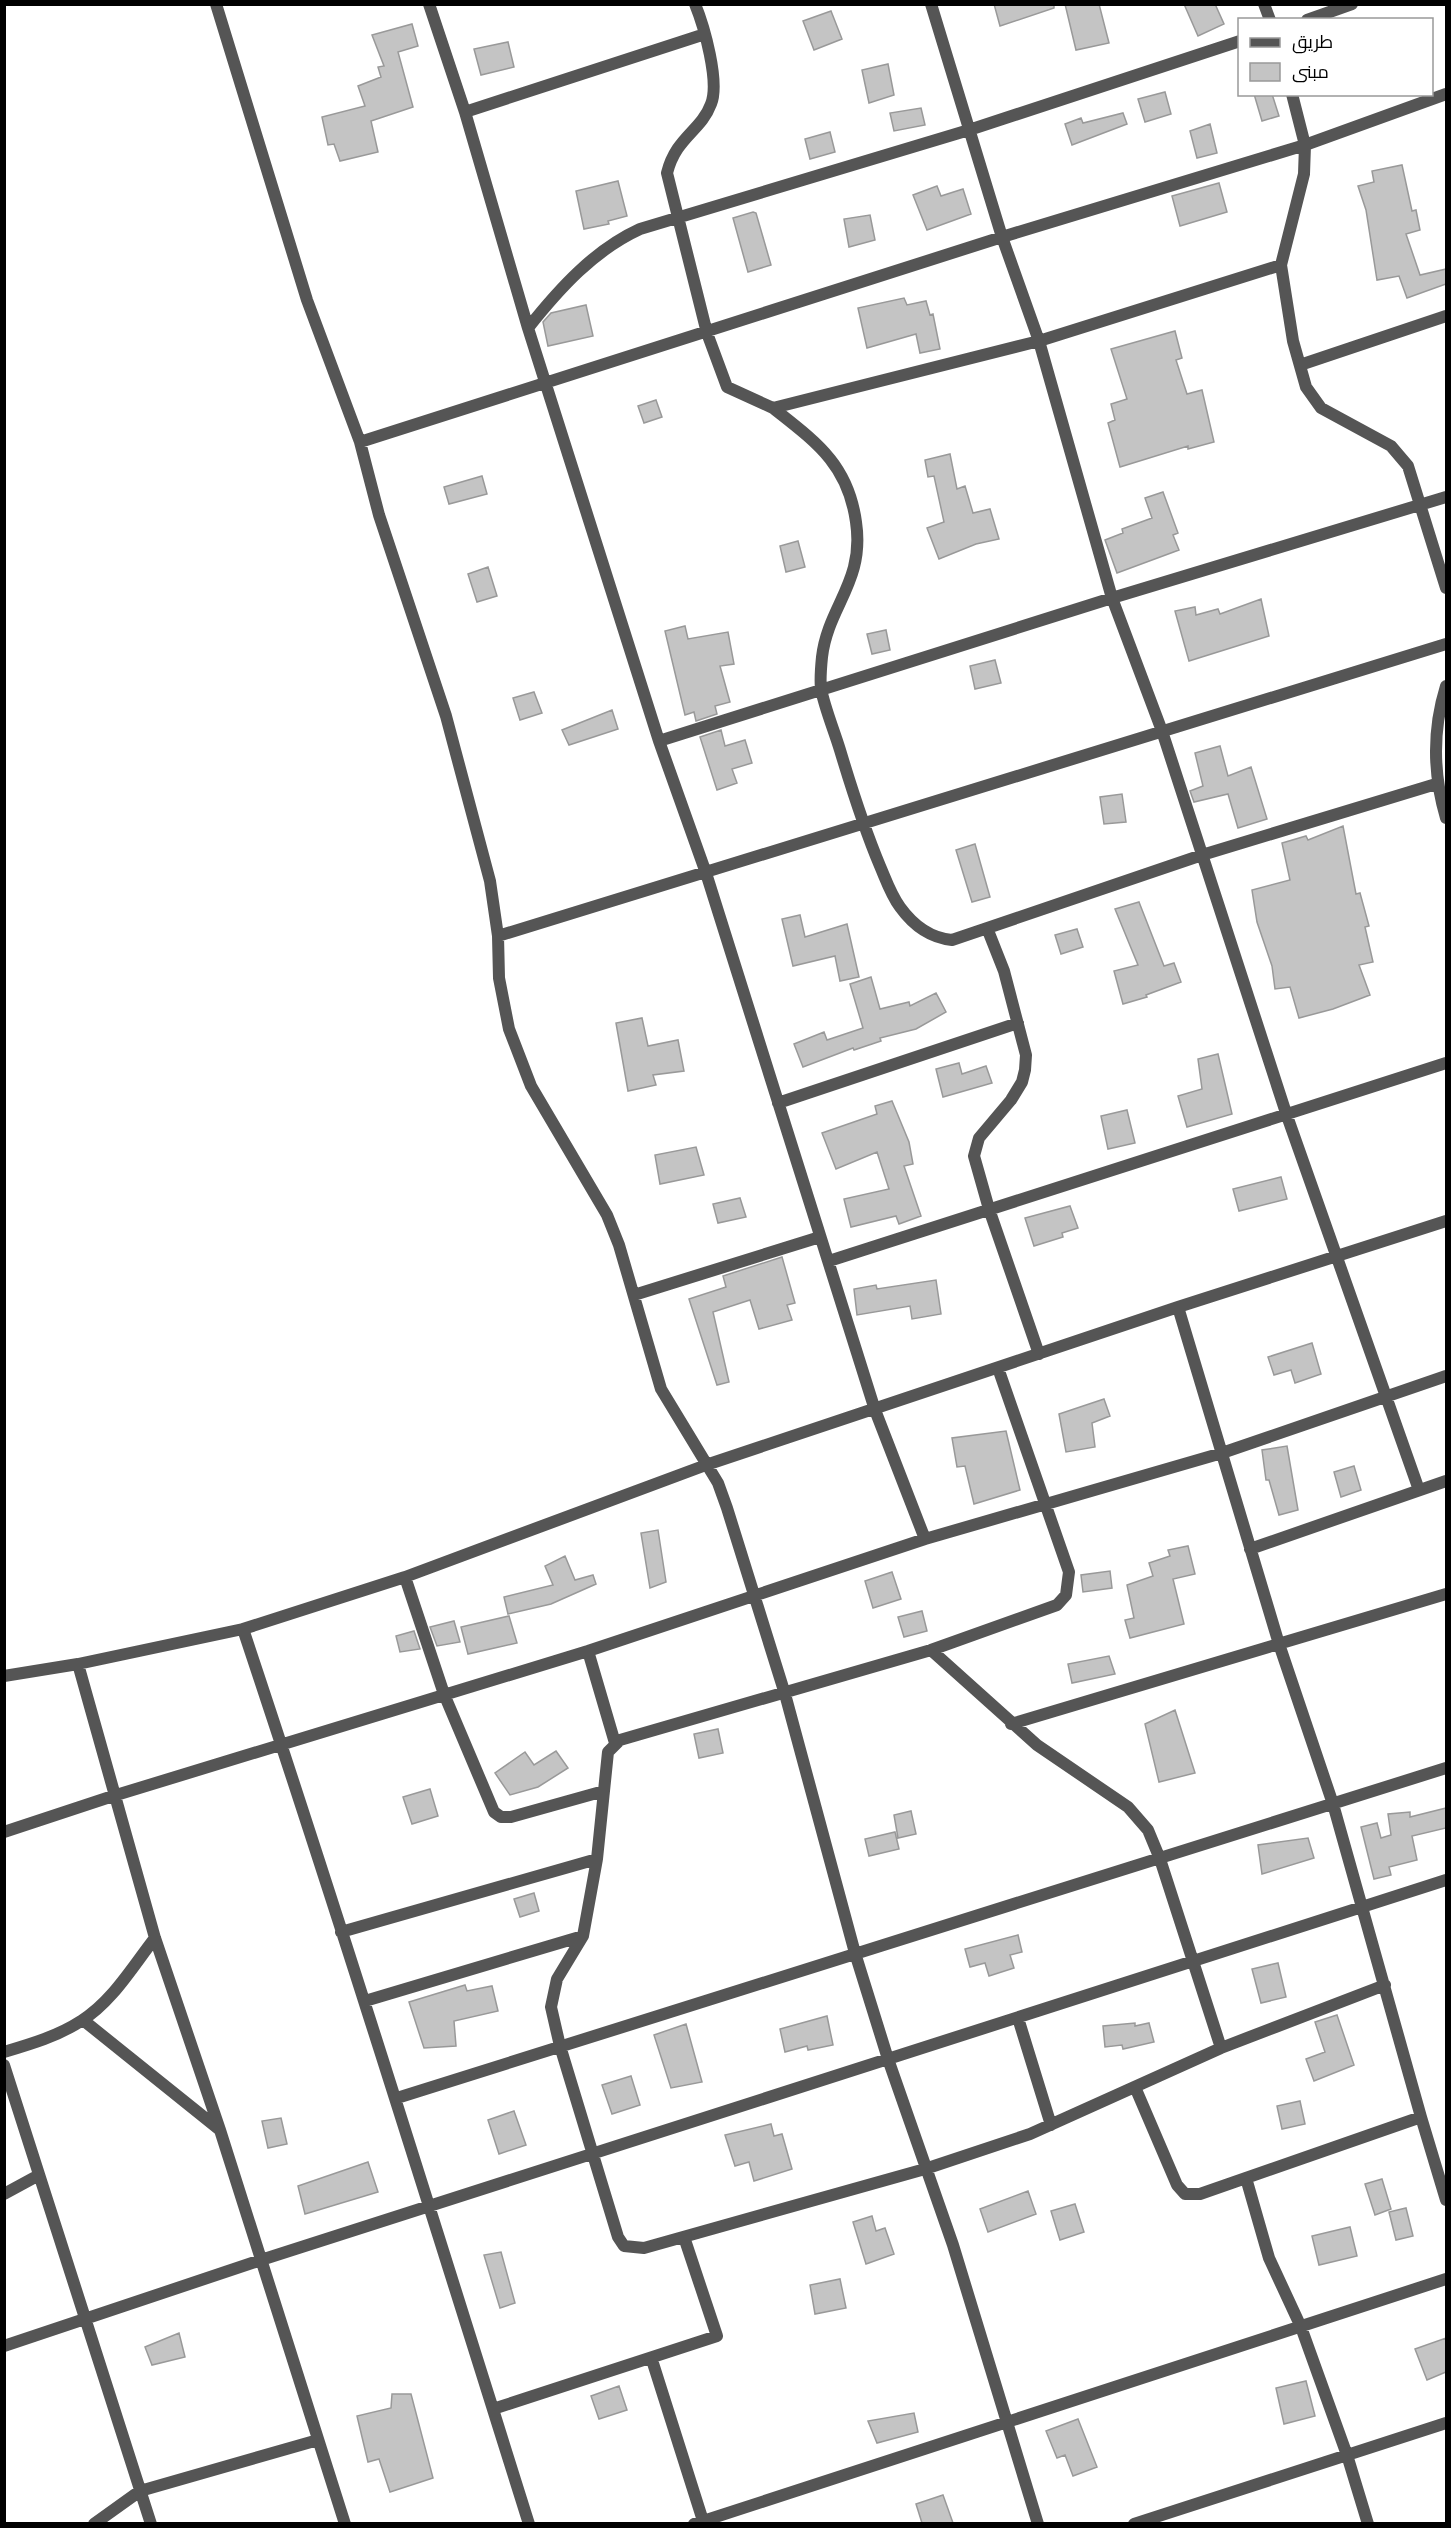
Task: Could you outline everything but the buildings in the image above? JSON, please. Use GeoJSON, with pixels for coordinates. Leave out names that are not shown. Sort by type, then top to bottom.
{"type":"FeatureCollection","features":[{"type":"Feature","properties":{"kind":"street"},"geometry":{"type":"LineString","coordinates":[[216,4],[307,300],[360,442],[379,515],[446,716],[490,881],[498,936],[499,978],[509,1029],[531,1086],[557,1133],[596,1191],[607,1215],[634,1295],[661,1389],[718,1483],[727,1508],[785,1694],[855,1953],[888,2059],[953,2246],[1038,2523]]}},
{"type":"Feature","properties":{"kind":"street"},"geometry":{"type":"LineString","coordinates":[[429,4],[465,111],[528,328],[659,741],[706,873],[875,1410],[925,1539]]}},
{"type":"Feature","properties":{"kind":"street"},"geometry":{"type":"LineString","coordinates":[[695,4],[705,34],[712,77],[712,103],[671,155],[667,173],[677,219],[707,333],[727,387],[773,408],[832,459],[847,486],[856,521],[858,549],[852,580],[826,636],[822,657],[821,688],[863,825],[889,888],[900,907],[918,926],[938,938],[952,940],[1202,855],[1436,784]]}},
{"type":"Feature","properties":{"kind":"street"},"geometry":{"type":"LineString","coordinates":[[931,4],[1002,237],[1039,341],[1112,598],[1162,731],[1286,1113],[1419,1490]]}},
{"type":"Feature","properties":{"kind":"street"},"geometry":{"type":"LineString","coordinates":[[1312,18],[1353,4]]}},
{"type":"Feature","properties":{"kind":"street"},"geometry":{"type":"LineString","coordinates":[[465,111],[705,34]]}},
{"type":"Feature","properties":{"kind":"street"},"geometry":{"type":"LineString","coordinates":[[528,328],[575,276],[616,240],[677,219],[969,130],[1238,41]]}},
{"type":"Feature","properties":{"kind":"street"},"geometry":{"type":"LineString","coordinates":[[360,442],[1002,237],[1305,145],[1446,94]]}},
{"type":"Feature","properties":{"kind":"street"},"geometry":{"type":"LineString","coordinates":[[1293,96],[1305,145],[1304,174],[1281,265],[1287,310],[1306,387],[1321,408],[1391,446],[1408,466],[1446,588]]}},
{"type":"Feature","properties":{"kind":"street"},"geometry":{"type":"LineString","coordinates":[[773,408],[1039,341],[1281,265]]}},
{"type":"Feature","properties":{"kind":"street"},"geometry":{"type":"LineString","coordinates":[[1300,366],[1446,316]]}},
{"type":"Feature","properties":{"kind":"street"},"geometry":{"type":"LineString","coordinates":[[659,741],[821,688],[1446,497]]}},
{"type":"Feature","properties":{"kind":"street"},"geometry":{"type":"LineString","coordinates":[[498,936],[1446,644]]}},
{"type":"Feature","properties":{"kind":"street"},"geometry":{"type":"LineString","coordinates":[[1446,686],[1440,706],[1436,784],[1446,818]]}},
{"type":"Feature","properties":{"kind":"street"},"geometry":{"type":"LineString","coordinates":[[987,928],[1004,971],[1026,1055],[1022,1082],[1011,1100],[979,1138],[974,1156],[989,1209],[1039,1354]]}},
{"type":"Feature","properties":{"kind":"street"},"geometry":{"type":"LineString","coordinates":[[778,1103],[1018,1023]]}},
{"type":"Feature","properties":{"kind":"street"},"geometry":{"type":"LineString","coordinates":[[829,1261],[1446,1063]]}},
{"type":"Feature","properties":{"kind":"street"},"geometry":{"type":"LineString","coordinates":[[4,1676],[78,1664],[243,1629],[405,1577],[706,1465],[1178,1307],[1446,1221]]}},
{"type":"Feature","properties":{"kind":"street"},"geometry":{"type":"LineString","coordinates":[[634,1295],[820,1237]]}},
{"type":"Feature","properties":{"kind":"street"},"geometry":{"type":"LineString","coordinates":[[1178,1307],[1279,1644],[1333,1804],[1420,2117],[1446,2200]]}},
{"type":"Feature","properties":{"kind":"street"},"geometry":{"type":"LineString","coordinates":[[998,1368],[1069,1572],[1065,1595],[1057,1605],[931,1650],[615,1743],[608,1752],[597,1859],[583,1936],[557,1979],[551,2007],[560,2046],[613,2226],[624,2246],[644,2248],[925,2169],[1051,2125],[1221,2048],[1385,1985]]}},
{"type":"Feature","properties":{"kind":"street"},"geometry":{"type":"LineString","coordinates":[[4,1832],[113,1796],[588,1652],[925,1539],[1222,1453],[1446,1376]]}},
{"type":"Feature","properties":{"kind":"street"},"geometry":{"type":"LineString","coordinates":[[1250,1549],[1446,1481]]}},
{"type":"Feature","properties":{"kind":"street"},"geometry":{"type":"LineString","coordinates":[[405,1577],[444,1695],[494,1812],[501,1817],[511,1817],[604,1791]]}},
{"type":"Feature","properties":{"kind":"street"},"geometry":{"type":"LineString","coordinates":[[1011,1724],[1446,1593]]}},
{"type":"Feature","properties":{"kind":"street"},"geometry":{"type":"LineString","coordinates":[[243,1629],[397,2098],[428,2206],[529,2523]]}},
{"type":"Feature","properties":{"kind":"street"},"geometry":{"type":"LineString","coordinates":[[931,1650],[1011,1724],[1037,1745],[1128,1807],[1148,1830],[1160,1859],[1221,2048]]}},
{"type":"Feature","properties":{"kind":"street"},"geometry":{"type":"LineString","coordinates":[[588,1652],[615,1743]]}},
{"type":"Feature","properties":{"kind":"street"},"geometry":{"type":"LineString","coordinates":[[78,1664],[113,1796],[155,1938],[220,2130],[345,2523]]}},
{"type":"Feature","properties":{"kind":"street"},"geometry":{"type":"LineString","coordinates":[[397,2098],[1446,1767]]}},
{"type":"Feature","properties":{"kind":"street"},"geometry":{"type":"LineString","coordinates":[[341,1932],[597,1859]]}},
{"type":"Feature","properties":{"kind":"street"},"geometry":{"type":"LineString","coordinates":[[4,2346],[428,2206],[1194,1963],[1446,1880]]}},
{"type":"Feature","properties":{"kind":"street"},"geometry":{"type":"LineString","coordinates":[[365,2001],[583,1936]]}},
{"type":"Feature","properties":{"kind":"street"},"geometry":{"type":"LineString","coordinates":[[4,2052],[61,2032],[83,2020],[116,1988],[155,1938]]}},
{"type":"Feature","properties":{"kind":"street"},"geometry":{"type":"LineString","coordinates":[[1018,2018],[1051,2125]]}},
{"type":"Feature","properties":{"kind":"street"},"geometry":{"type":"LineString","coordinates":[[83,2020],[220,2130]]}},
{"type":"Feature","properties":{"kind":"street"},"geometry":{"type":"LineString","coordinates":[[4,2065],[151,2523]]}},
{"type":"Feature","properties":{"kind":"street"},"geometry":{"type":"LineString","coordinates":[[1135,2087],[1177,2185],[1185,2194],[1200,2194],[1420,2117]]}},
{"type":"Feature","properties":{"kind":"street"},"geometry":{"type":"LineString","coordinates":[[4,2194],[39,2175]]}},
{"type":"Feature","properties":{"kind":"street"},"geometry":{"type":"LineString","coordinates":[[1246,2178],[1269,2258],[1301,2326],[1347,2455],[1368,2523]]}},
{"type":"Feature","properties":{"kind":"street"},"geometry":{"type":"LineString","coordinates":[[493,2409],[652,2360],[717,2336],[684,2237]]}},
{"type":"Feature","properties":{"kind":"street"},"geometry":{"type":"LineString","coordinates":[[652,2360],[700,2522],[1446,2279]]}},
{"type":"Feature","properties":{"kind":"street"},"geometry":{"type":"LineString","coordinates":[[1134,2523],[1446,2423]]}},
{"type":"Feature","properties":{"kind":"street"},"geometry":{"type":"LineString","coordinates":[[94,2523],[140,2491],[318,2440]]}}]}
